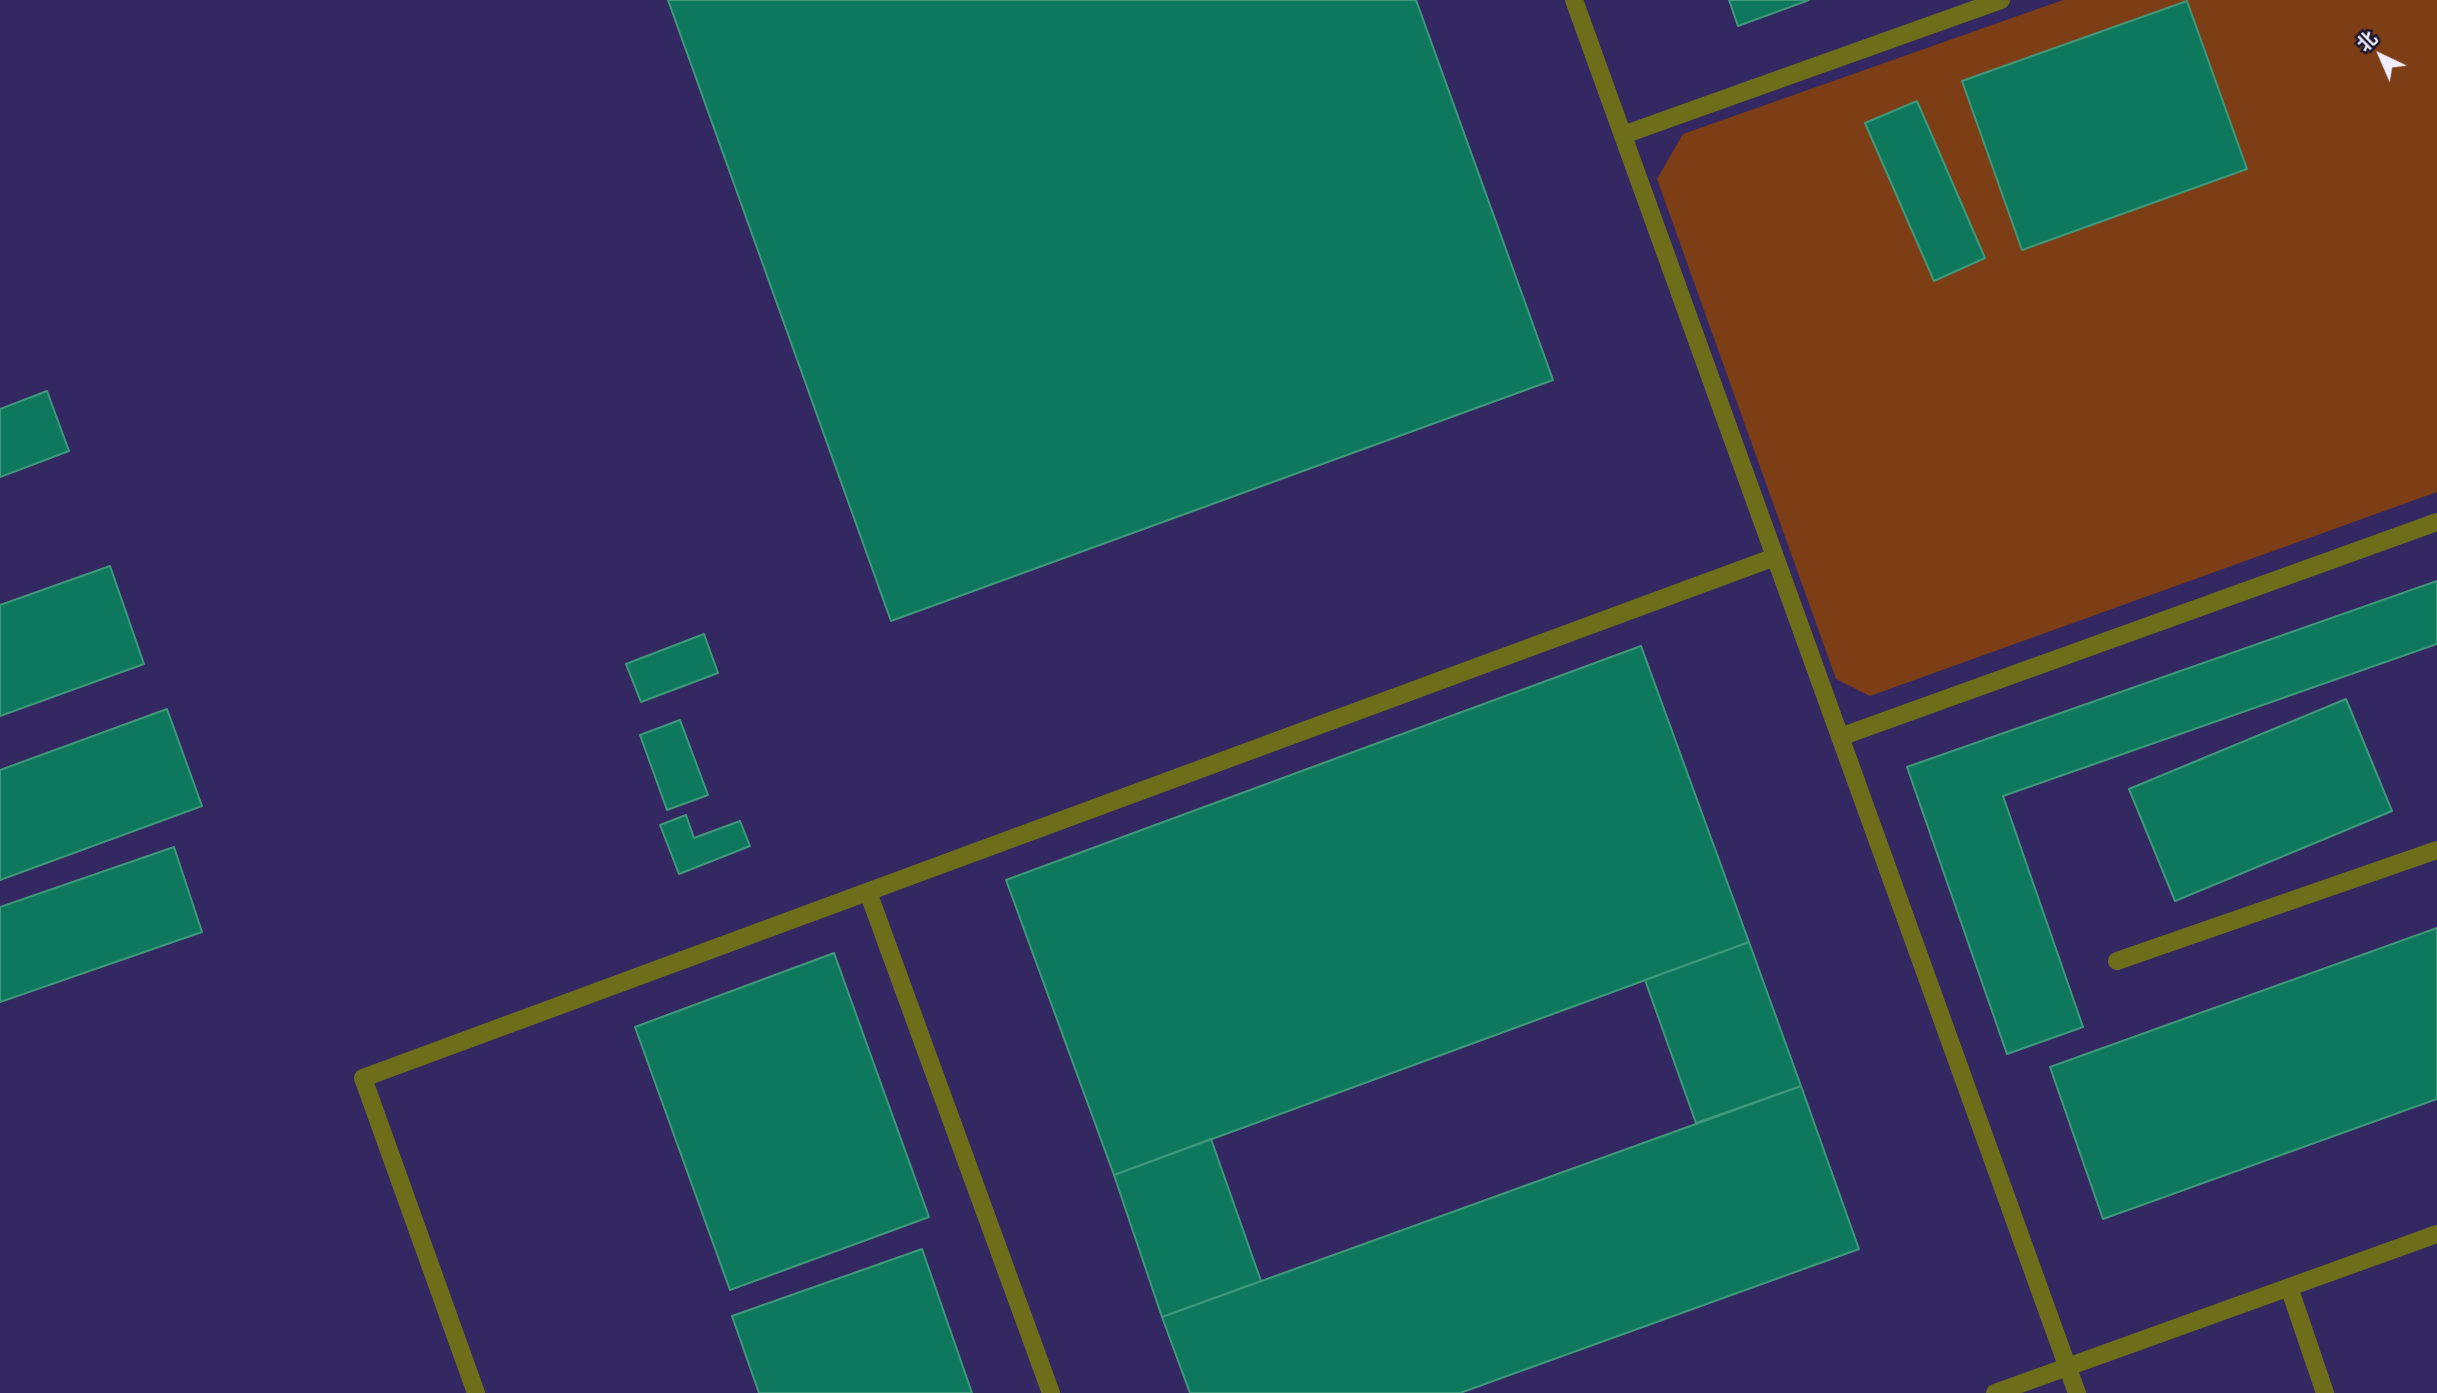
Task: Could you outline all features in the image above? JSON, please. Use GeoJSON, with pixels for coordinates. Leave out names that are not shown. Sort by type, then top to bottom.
{"type":"FeatureCollection","features":[{"type":"Feature","properties":{"kind":"lane"},"geometry":{"type":"LineString","coordinates":[[1574,0],[2077,1393]]}},
{"type":"Feature","properties":{"kind":"lane"},"geometry":{"type":"LineString","coordinates":[[1623,135],[2001,0]]}},
{"type":"Feature","properties":{"kind":"lane"},"geometry":{"type":"LineString","coordinates":[[1840,737],[2437,522]]}},
{"type":"Feature","properties":{"kind":"lane"},"geometry":{"type":"LineString","coordinates":[[474,1392],[363,1078],[1775,557]]}},
{"type":"Feature","properties":{"kind":"lane"},"geometry":{"type":"LineString","coordinates":[[2117,961],[2437,850]]}},
{"type":"Feature","properties":{"kind":"lane"},"geometry":{"type":"LineString","coordinates":[[869,892],[1051,1393]]}},
{"type":"Feature","properties":{"kind":"lane"},"geometry":{"type":"LineString","coordinates":[[1996,1393],[2437,1234]]}},
{"type":"Feature","properties":{"kind":"lane"},"geometry":{"type":"LineString","coordinates":[[2288,1287],[2325,1393]]}},
{"type":"Feature","properties":{"kind":"shaded area"},"geometry":{"type":"Polygon","coordinates":[[[2063,0],[2437,0],[2437,492],[1870,696],[1836,679],[1657,179],[1683,134],[2063,0]]]}},
{"type":"Feature","properties":{"kind":"building"},"geometry":{"type":"Polygon","coordinates":[[[668,0],[1416,0],[1553,380],[891,621],[668,0]]]}},
{"type":"Feature","properties":{"kind":"building"},"geometry":{"type":"Polygon","coordinates":[[[1729,0],[1809,0],[1738,26],[1729,0]]]}},
{"type":"Feature","properties":{"kind":"building"},"geometry":{"type":"Polygon","coordinates":[[[2187,1],[2247,169],[2022,250],[1962,81],[2187,1]]]}},
{"type":"Feature","properties":{"kind":"building"},"geometry":{"type":"Polygon","coordinates":[[[1917,101],[1985,258],[1934,281],[1865,123],[1917,101]]]}},
{"type":"Feature","properties":{"kind":"building"},"geometry":{"type":"Polygon","coordinates":[[[47,391],[69,451],[0,477],[0,409],[47,391]]]}},
{"type":"Feature","properties":{"kind":"building"},"geometry":{"type":"Polygon","coordinates":[[[110,566],[144,664],[0,716],[0,605],[110,566]]]}},
{"type":"Feature","properties":{"kind":"building"},"geometry":{"type":"Polygon","coordinates":[[[2437,581],[2437,644],[2003,796],[2083,1027],[2007,1054],[1907,767],[2437,581]]]}},
{"type":"Feature","properties":{"kind":"building"},"geometry":{"type":"Polygon","coordinates":[[[704,634],[718,673],[641,702],[626,664],[704,634]]]}},
{"type":"Feature","properties":{"kind":"building"},"geometry":{"type":"Polygon","coordinates":[[[1641,646],[1749,942],[1114,1175],[1006,880],[1641,646]]]}},
{"type":"Feature","properties":{"kind":"building"},"geometry":{"type":"Polygon","coordinates":[[[2346,699],[2392,811],[2175,901],[2129,789],[2346,699]]]}},
{"type":"Feature","properties":{"kind":"building"},"geometry":{"type":"Polygon","coordinates":[[[167,709],[202,806],[0,880],[0,770],[167,709]]]}},
{"type":"Feature","properties":{"kind":"building"},"geometry":{"type":"Polygon","coordinates":[[[680,720],[708,795],[667,810],[640,735],[680,720]]]}},
{"type":"Feature","properties":{"kind":"building"},"geometry":{"type":"Polygon","coordinates":[[[686,815],[694,838],[740,821],[750,846],[679,874],[660,825],[686,815]]]}},
{"type":"Feature","properties":{"kind":"building"},"geometry":{"type":"Polygon","coordinates":[[[174,847],[202,932],[0,1002],[0,907],[174,847]]]}},
{"type":"Feature","properties":{"kind":"building"},"geometry":{"type":"Polygon","coordinates":[[[2437,928],[2437,1099],[2103,1219],[2050,1067],[2437,928]]]}},
{"type":"Feature","properties":{"kind":"building"},"geometry":{"type":"Polygon","coordinates":[[[1749,942],[1801,1086],[1696,1123],[1645,980],[1749,942]]]}},
{"type":"Feature","properties":{"kind":"building"},"geometry":{"type":"Polygon","coordinates":[[[834,953],[929,1217],[730,1290],[635,1027],[834,953]]]}},
{"type":"Feature","properties":{"kind":"building"},"geometry":{"type":"Polygon","coordinates":[[[1801,1086],[1859,1249],[1460,1393],[1190,1393],[1162,1317],[1801,1086]]]}},
{"type":"Feature","properties":{"kind":"building"},"geometry":{"type":"Polygon","coordinates":[[[1211,1139],[1261,1281],[1162,1317],[1114,1175],[1211,1139]]]}},
{"type":"Feature","properties":{"kind":"building"},"geometry":{"type":"Polygon","coordinates":[[[922,1249],[972,1393],[759,1393],[732,1316],[922,1249]]]}}]}
